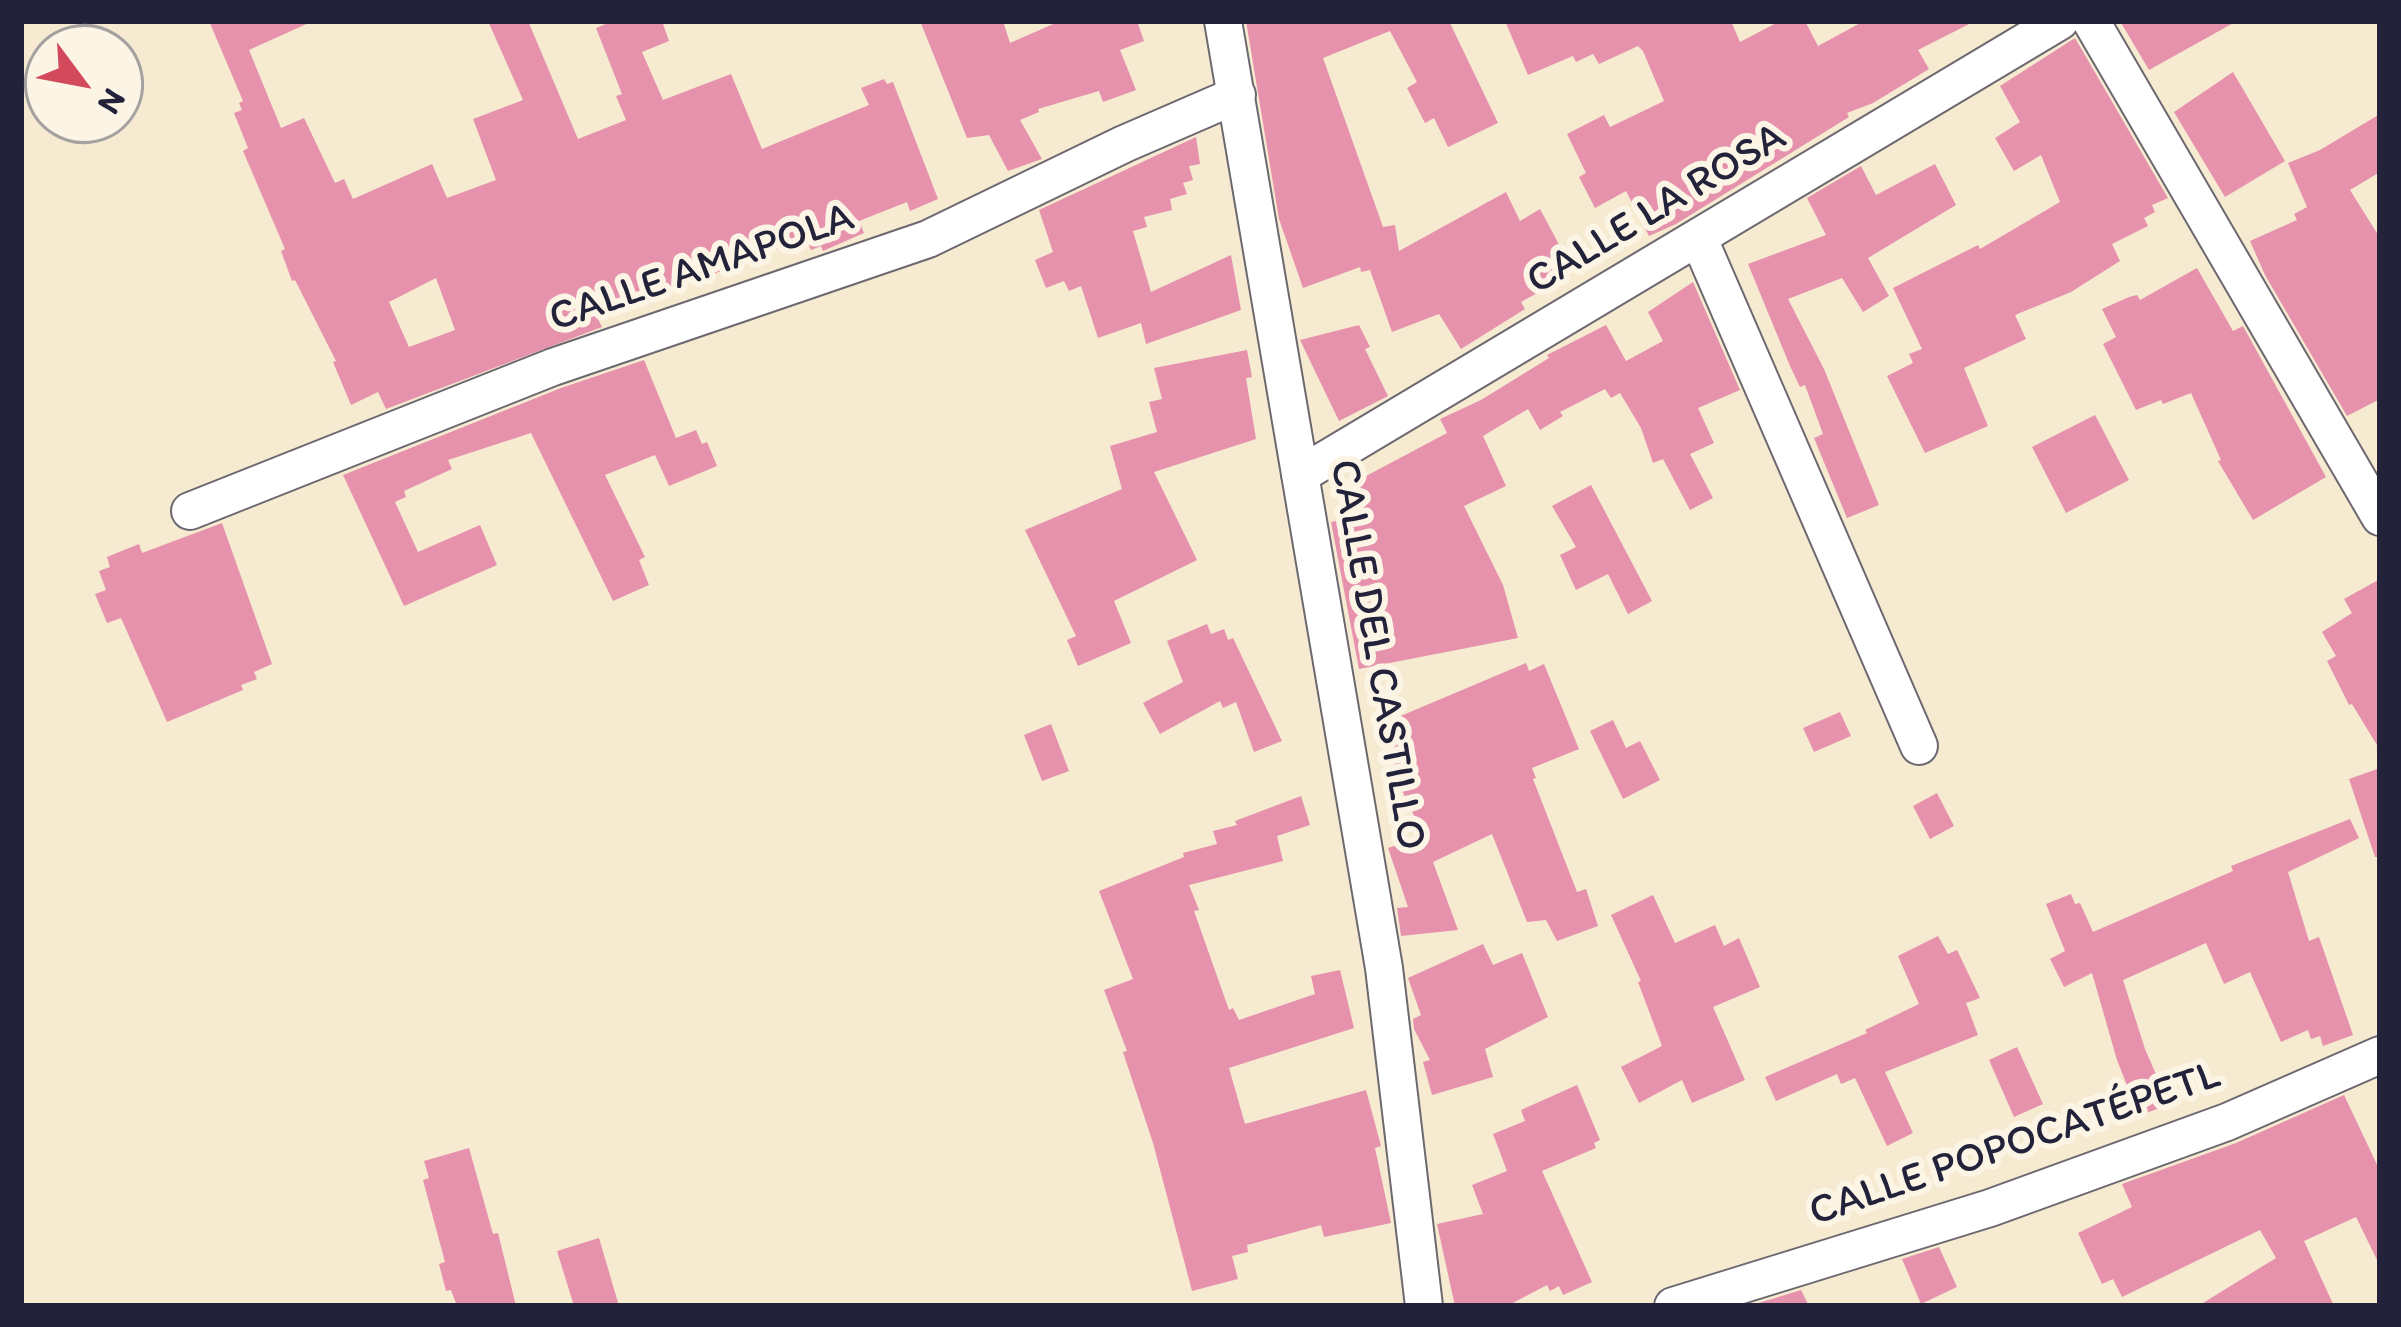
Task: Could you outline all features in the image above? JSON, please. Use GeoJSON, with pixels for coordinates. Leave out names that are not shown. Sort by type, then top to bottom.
{"type":"FeatureCollection","features":[{"type":"Feature","properties":{"kind":"street","name":"CALLE DEL CASTILLO"},"geometry":{"type":"LineString","coordinates":[[1223,21],[1384,968],[1424,1306]]}},
{"type":"Feature","properties":{"kind":"street","name":"CALLE LA ROSA"},"geometry":{"type":"LineString","coordinates":[[1300,475],[2060,21]]}},
{"type":"Feature","properties":{"kind":"street"},"geometry":{"type":"LineString","coordinates":[[2091,21],[2380,517]]}},
{"type":"Feature","properties":{"kind":"street","name":"CALLE AMAPOLA"},"geometry":{"type":"LineString","coordinates":[[190,511],[553,367],[928,239],[1237,95]]}},
{"type":"Feature","properties":{"kind":"street"},"geometry":{"type":"LineString","coordinates":[[1699,238],[1918,746]]}},
{"type":"Feature","properties":{"kind":"street","name":"CALLE POPOCATÉPETL"},"geometry":{"type":"LineString","coordinates":[[1673,1306],[1990,1208],[2227,1122],[2380,1055]]}},
{"type":"Feature","properties":{"kind":"building"},"geometry":{"type":"Polygon","coordinates":[[[209,21],[313,21],[249,50],[281,128],[304,118],[335,183],[344,179],[353,199],[432,164],[447,198],[496,180],[473,119],[523,100],[488,21],[528,21],[578,139],[626,120],[616,96],[622,94],[596,28],[613,21],[662,21],[669,41],[642,52],[663,100],[731,74],[762,149],[869,105],[861,88],[884,79],[887,84],[893,82],[938,199],[910,211],[907,202],[859,221],[864,233],[823,251],[821,246],[811,250],[806,238],[654,297],[651,289],[601,312],[602,327],[386,409],[378,392],[351,405],[336,361],[292,281],[281,251],[285,249],[243,151],[248,148],[234,113],[242,110],[239,103],[243,101],[209,21]],[[436,278],[389,302],[409,347],[455,330],[436,278]]]}},
{"type":"Feature","properties":{"kind":"building"},"geometry":{"type":"Polygon","coordinates":[[[920,21],[1003,21],[1010,43],[1060,21],[1137,21],[1144,41],[1120,50],[1136,90],[1103,102],[1099,91],[1038,109],[1020,120],[1042,159],[1008,171],[989,135],[967,138],[920,21]]]}},
{"type":"Feature","properties":{"kind":"building"},"geometry":{"type":"Polygon","coordinates":[[[1246,21],[1449,21],[1498,123],[1448,147],[1434,118],[1425,123],[1407,88],[1417,82],[1390,31],[1323,58],[1383,227],[1395,225],[1399,251],[1506,192],[1520,221],[1540,209],[1571,267],[1552,278],[1555,283],[1521,302],[1525,309],[1461,349],[1439,314],[1392,332],[1370,270],[1361,272],[1360,267],[1303,288],[1279,219],[1246,21]]]}},
{"type":"Feature","properties":{"kind":"building"},"geometry":{"type":"Polygon","coordinates":[[[1505,21],[1731,21],[1740,42],[1780,21],[1805,21],[1818,46],[1864,21],[1975,21],[1918,50],[1929,69],[1847,113],[1849,117],[1649,236],[1626,191],[1595,208],[1579,177],[1586,173],[1567,134],[1604,115],[1610,127],[1664,101],[1643,51],[1638,46],[1599,64],[1593,54],[1576,62],[1573,56],[1528,75],[1505,21]]]}},
{"type":"Feature","properties":{"kind":"building"},"geometry":{"type":"Polygon","coordinates":[[[2120,21],[2237,21],[2149,70],[2120,21]]]}},
{"type":"Feature","properties":{"kind":"building"},"geometry":{"type":"Polygon","coordinates":[[[2075,38],[2168,198],[2152,205],[2155,212],[2144,218],[2148,226],[2112,244],[2120,261],[2071,292],[2015,315],[2026,339],[1964,368],[1988,426],[1925,453],[1887,376],[1913,363],[1909,354],[1922,349],[1893,288],[1978,245],[1980,249],[2060,202],[2041,155],[2014,171],[1995,138],[2020,122],[2000,86],[2075,38]]]}},
{"type":"Feature","properties":{"kind":"building"},"geometry":{"type":"Polygon","coordinates":[[[2233,72],[2285,161],[2225,197],[2174,112],[2233,72]]]}},
{"type":"Feature","properties":{"kind":"building"},"geometry":{"type":"Polygon","coordinates":[[[2380,114],[2380,172],[2350,190],[2380,238],[2380,399],[2347,416],[2250,241],[2297,220],[2294,214],[2307,207],[2288,163],[2380,114]]]}},
{"type":"Feature","properties":{"kind":"building"},"geometry":{"type":"Polygon","coordinates":[[[1196,137],[1200,164],[1189,166],[1193,180],[1183,183],[1187,194],[1170,199],[1172,210],[1144,217],[1147,227],[1133,231],[1151,292],[1231,255],[1241,310],[1146,344],[1141,323],[1098,338],[1081,286],[1069,291],[1064,281],[1046,288],[1035,260],[1053,252],[1039,210],[1196,137]]]}},
{"type":"Feature","properties":{"kind":"building"},"geometry":{"type":"Polygon","coordinates":[[[1935,164],[1956,205],[1868,258],[1889,296],[1863,312],[1842,278],[1788,299],[1824,369],[1879,505],[1847,518],[1814,438],[1823,434],[1805,385],[1800,387],[1790,366],[1748,264],[1826,235],[1807,198],[1861,166],[1876,195],[1935,164]]]}},
{"type":"Feature","properties":{"kind":"building"},"geometry":{"type":"Polygon","coordinates":[[[2197,268],[2233,331],[2243,326],[2326,477],[2253,520],[2218,461],[2191,393],[2136,410],[2103,344],[2116,337],[2102,309],[2137,295],[2140,300],[2197,268]]]}},
{"type":"Feature","properties":{"kind":"building"},"geometry":{"type":"Polygon","coordinates":[[[1693,282],[1740,390],[1698,408],[1714,443],[1690,454],[1713,498],[1690,510],[1663,459],[1653,463],[1641,428],[1620,393],[1611,398],[1605,389],[1560,412],[1563,416],[1540,430],[1528,409],[1483,436],[1506,486],[1464,506],[1503,585],[1518,638],[1359,669],[1331,522],[1366,515],[1350,488],[1353,483],[1447,433],[1440,419],[1481,400],[1549,358],[1547,355],[1606,325],[1626,361],[1663,341],[1648,312],[1693,282]]]}},
{"type":"Feature","properties":{"kind":"building"},"geometry":{"type":"Polygon","coordinates":[[[1359,325],[1388,396],[1339,421],[1300,340],[1359,325]]]}},
{"type":"Feature","properties":{"kind":"building"},"geometry":{"type":"Polygon","coordinates":[[[1247,350],[1252,377],[1246,378],[1256,439],[1154,472],[1197,560],[1114,601],[1131,643],[1078,666],[1067,640],[1076,636],[1025,530],[1122,489],[1110,446],[1157,432],[1149,402],[1162,399],[1154,368],[1247,350]]]}},
{"type":"Feature","properties":{"kind":"building"},"geometry":{"type":"Polygon","coordinates":[[[644,360],[676,438],[696,430],[717,466],[669,486],[655,455],[605,475],[645,557],[639,560],[649,585],[613,601],[531,433],[448,460],[452,469],[404,491],[406,497],[395,502],[418,552],[480,525],[497,565],[404,606],[343,475],[644,360]]]}},
{"type":"Feature","properties":{"kind":"building"},"geometry":{"type":"Polygon","coordinates":[[[2095,415],[2129,480],[2066,513],[2032,447],[2095,415]]]}},
{"type":"Feature","properties":{"kind":"building"},"geometry":{"type":"Polygon","coordinates":[[[1591,485],[1652,601],[1628,614],[1608,574],[1576,590],[1560,555],[1576,547],[1552,506],[1591,485]]]}},
{"type":"Feature","properties":{"kind":"building"},"geometry":{"type":"Polygon","coordinates":[[[222,523],[272,664],[254,672],[257,679],[241,685],[243,690],[167,722],[121,618],[107,623],[95,594],[106,590],[99,571],[110,567],[107,557],[139,544],[142,553],[222,523]]]}},
{"type":"Feature","properties":{"kind":"building"},"geometry":{"type":"Polygon","coordinates":[[[2380,579],[2380,750],[2349,705],[2327,661],[2336,656],[2322,632],[2352,613],[2344,599],[2380,579]]]}},
{"type":"Feature","properties":{"kind":"building"},"geometry":{"type":"Polygon","coordinates":[[[1207,624],[1211,634],[1224,629],[1228,640],[1233,638],[1282,741],[1254,752],[1236,702],[1223,708],[1220,701],[1160,734],[1143,703],[1183,682],[1167,641],[1207,624]]]}},
{"type":"Feature","properties":{"kind":"building"},"geometry":{"type":"Polygon","coordinates":[[[1526,663],[1529,671],[1544,664],[1579,749],[1532,768],[1533,779],[1577,892],[1586,889],[1598,926],[1557,941],[1546,920],[1527,922],[1492,834],[1433,862],[1458,930],[1401,936],[1397,908],[1408,907],[1388,848],[1424,836],[1377,726],[1526,663]]]}},
{"type":"Feature","properties":{"kind":"building"},"geometry":{"type":"Polygon","coordinates":[[[1840,712],[1851,736],[1814,752],[1803,728],[1840,712]]]}},
{"type":"Feature","properties":{"kind":"building"},"geometry":{"type":"Polygon","coordinates":[[[1613,720],[1626,748],[1640,741],[1660,780],[1623,799],[1590,731],[1613,720]]]}},
{"type":"Feature","properties":{"kind":"building"},"geometry":{"type":"Polygon","coordinates":[[[1051,724],[1069,771],[1042,781],[1024,735],[1051,724]]]}},
{"type":"Feature","properties":{"kind":"building"},"geometry":{"type":"Polygon","coordinates":[[[2380,768],[2380,857],[2375,857],[2349,779],[2380,768]]]}},
{"type":"Feature","properties":{"kind":"building"},"geometry":{"type":"Polygon","coordinates":[[[1937,793],[1954,826],[1930,839],[1913,806],[1937,793]]]}},
{"type":"Feature","properties":{"kind":"building"},"geometry":{"type":"Polygon","coordinates":[[[1301,796],[1310,825],[1277,836],[1283,861],[1189,885],[1199,910],[1194,911],[1229,1010],[1233,1008],[1239,1020],[1315,994],[1311,976],[1340,970],[1354,1028],[1229,1068],[1245,1124],[1366,1090],[1381,1146],[1375,1148],[1391,1223],[1324,1237],[1321,1225],[1247,1245],[1248,1252],[1232,1256],[1238,1279],[1192,1291],[1123,1052],[1127,1051],[1104,990],[1133,979],[1099,891],[1184,857],[1183,853],[1217,844],[1213,831],[1301,796]]]}},
{"type":"Feature","properties":{"kind":"building"},"geometry":{"type":"Polygon","coordinates":[[[2350,819],[2359,838],[2288,872],[2309,941],[2319,937],[2353,1035],[2323,1046],[2320,1036],[2311,1039],[2308,1030],[2281,1042],[2250,972],[2224,984],[2206,943],[2123,980],[2169,1104],[2139,1116],[2092,973],[2064,987],[2050,959],[2065,951],[2046,904],[2071,894],[2093,932],[2233,871],[2231,866],[2350,819]]]}},
{"type":"Feature","properties":{"kind":"building"},"geometry":{"type":"Polygon","coordinates":[[[1653,895],[1675,943],[1715,925],[1724,946],[1739,938],[1760,987],[1713,1007],[1745,1080],[1692,1103],[1682,1080],[1639,1103],[1621,1067],[1662,1046],[1641,981],[1611,915],[1653,895]]]}},
{"type":"Feature","properties":{"kind":"building"},"geometry":{"type":"Polygon","coordinates":[[[1938,936],[1948,954],[1957,950],[1980,998],[1966,1003],[1978,1035],[1885,1072],[1913,1133],[1887,1146],[1855,1078],[1841,1084],[1837,1074],[1776,1101],[1765,1077],[1867,1033],[1865,1030],[1919,1004],[1898,956],[1938,936]]]}},
{"type":"Feature","properties":{"kind":"building"},"geometry":{"type":"Polygon","coordinates":[[[1483,944],[1493,965],[1522,953],[1548,1017],[1485,1049],[1493,1077],[1432,1095],[1423,1062],[1430,1060],[1414,1029],[1413,1019],[1421,1015],[1408,978],[1483,944]]]}},
{"type":"Feature","properties":{"kind":"building"},"geometry":{"type":"Polygon","coordinates":[[[2017,1047],[2043,1104],[2014,1117],[1989,1060],[2017,1047]]]}},
{"type":"Feature","properties":{"kind":"building"},"geometry":{"type":"Polygon","coordinates":[[[1577,1085],[1600,1140],[1594,1143],[1596,1148],[1542,1171],[1592,1282],[1563,1295],[1559,1286],[1550,1291],[1547,1285],[1507,1306],[1455,1306],[1437,1224],[1483,1214],[1472,1185],[1507,1171],[1493,1134],[1525,1121],[1521,1110],[1577,1085]]]}},
{"type":"Feature","properties":{"kind":"building"},"geometry":{"type":"Polygon","coordinates":[[[2344,1095],[2380,1171],[2380,1266],[2356,1217],[2304,1241],[2334,1306],[2198,1306],[2276,1258],[2260,1230],[2122,1297],[2113,1279],[2102,1284],[2078,1233],[2132,1207],[2122,1184],[2236,1143],[2344,1095]]]}},
{"type":"Feature","properties":{"kind":"building"},"geometry":{"type":"Polygon","coordinates":[[[469,1148],[516,1306],[457,1306],[451,1290],[446,1291],[439,1264],[445,1262],[423,1180],[429,1178],[424,1161],[469,1148]]]}},
{"type":"Feature","properties":{"kind":"building"},"geometry":{"type":"Polygon","coordinates":[[[599,1238],[619,1306],[574,1306],[557,1251],[599,1238]]]}},
{"type":"Feature","properties":{"kind":"building"},"geometry":{"type":"Polygon","coordinates":[[[1939,1247],[1957,1287],[1921,1304],[1902,1259],[1939,1247]]]}},
{"type":"Feature","properties":{"kind":"building"},"geometry":{"type":"Polygon","coordinates":[[[1801,1290],[1809,1306],[1749,1306],[1801,1290]]]}}]}
